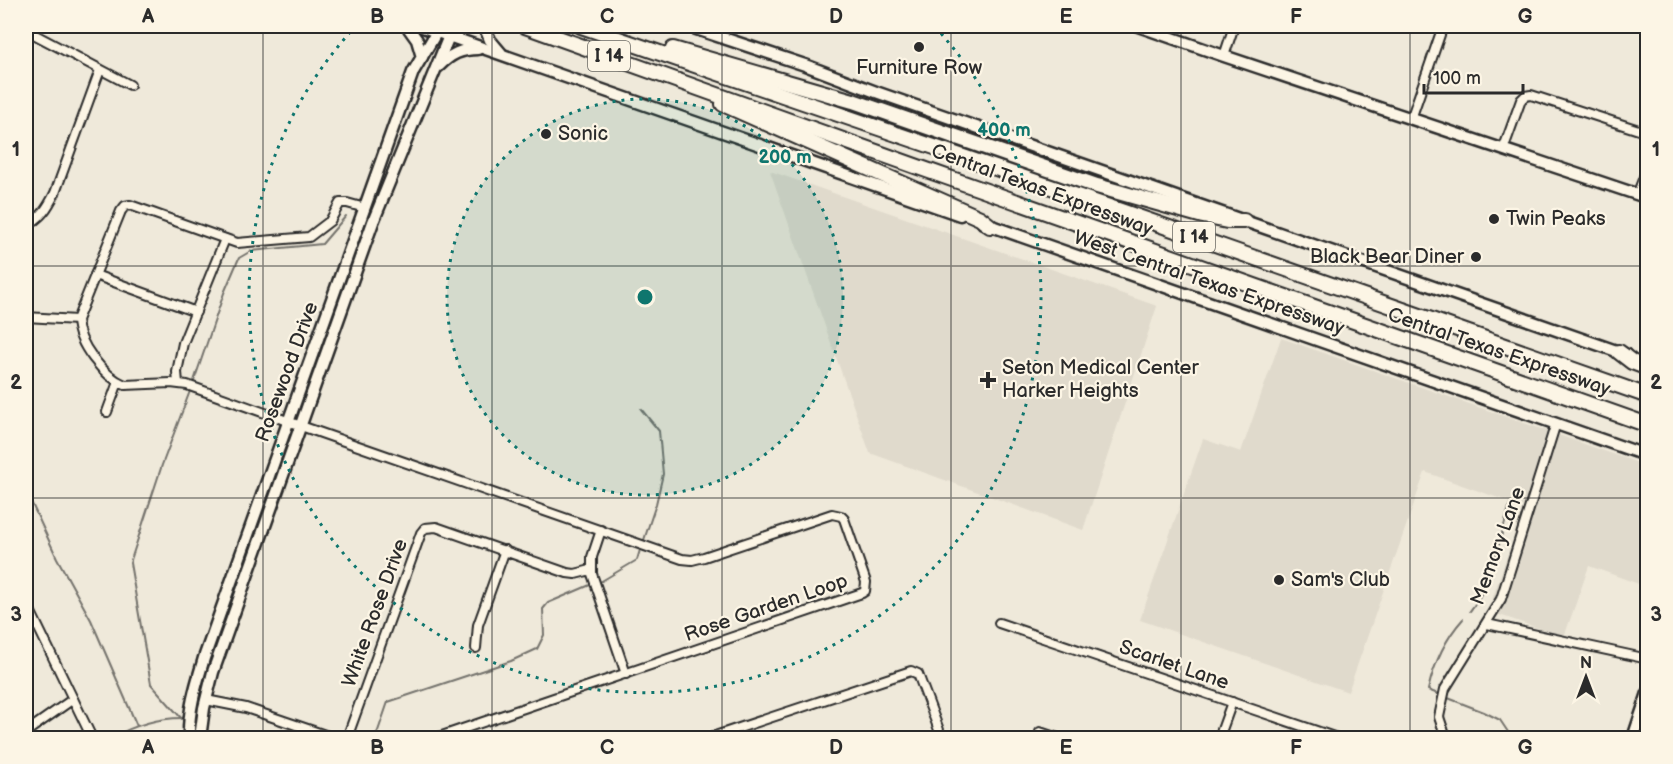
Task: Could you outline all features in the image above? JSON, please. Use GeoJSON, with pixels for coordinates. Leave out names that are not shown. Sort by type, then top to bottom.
{"type":"FeatureCollection","features":[{"type":"Feature","properties":{"kind":"highway","name":"Central Texas Expressway"},"geometry":{"type":"LineString","coordinates":[[525,26],[1163,255],[1647,425]]}},
{"type":"Feature","properties":{"kind":"highway","name":"Central Texas Expressway"},"geometry":{"type":"LineString","coordinates":[[581,26],[1136,216],[1647,396]]}},
{"type":"Feature","properties":{"kind":"highway"},"geometry":{"type":"LineString","coordinates":[[625,41],[650,42],[853,100],[1097,186],[1164,206],[1227,221],[1244,221]]}},
{"type":"Feature","properties":{"kind":"highway"},"geometry":{"type":"LineString","coordinates":[[693,86],[710,98],[980,218],[990,226]]}},
{"type":"Feature","properties":{"kind":"highway"},"geometry":{"type":"LineString","coordinates":[[1619,352],[1632,362],[1647,368]]}},
{"type":"Feature","properties":{"kind":"main road"},"geometry":{"type":"LineString","coordinates":[[407,26],[417,39],[422,57]]}},
{"type":"Feature","properties":{"kind":"main road","name":"West Central Texas Expressway"},"geometry":{"type":"LineString","coordinates":[[420,26],[439,29],[449,36],[485,49],[1647,456]]}},
{"type":"Feature","properties":{"kind":"main road","name":"Rosewood Drive"},"geometry":{"type":"LineString","coordinates":[[200,738],[213,672],[373,222],[455,26]]}},
{"type":"Feature","properties":{"kind":"main road"},"geometry":{"type":"LineString","coordinates":[[484,26],[490,39],[503,55]]}},
{"type":"Feature","properties":{"kind":"main road"},"geometry":{"type":"LineString","coordinates":[[687,26],[804,65],[1647,362]]}},
{"type":"Feature","properties":{"kind":"main road"},"geometry":{"type":"LineString","coordinates":[[1138,26],[1642,197]]}},
{"type":"Feature","properties":{"kind":"main road","name":"Rosewood Drive"},"geometry":{"type":"LineString","coordinates":[[189,738],[188,722],[204,658],[413,72],[439,29]]}},
{"type":"Feature","properties":{"kind":"main road"},"geometry":{"type":"LineString","coordinates":[[435,71],[447,58],[461,51],[485,49]]}},
{"type":"Feature","properties":{"kind":"main road"},"geometry":{"type":"LineString","coordinates":[[1633,738],[1647,693]]}},
{"type":"Feature","properties":{"kind":"street"},"geometry":{"type":"LineString","coordinates":[[1224,56],[1234,26]]}},
{"type":"Feature","properties":{"kind":"street"},"geometry":{"type":"LineString","coordinates":[[1411,119],[1443,26]]}},
{"type":"Feature","properties":{"kind":"street"},"geometry":{"type":"LineString","coordinates":[[26,30],[130,85]]}},
{"type":"Feature","properties":{"kind":"street"},"geometry":{"type":"LineString","coordinates":[[26,225],[40,217],[49,206],[100,70]]}},
{"type":"Feature","properties":{"kind":"street"},"geometry":{"type":"LineString","coordinates":[[1503,150],[1521,100],[1531,95],[1647,133]]}},
{"type":"Feature","properties":{"kind":"street"},"geometry":{"type":"LineString","coordinates":[[1642,197],[1647,167]]}},
{"type":"Feature","properties":{"kind":"street"},"geometry":{"type":"LineString","coordinates":[[225,239],[181,350],[177,372],[178,383],[133,386],[118,382],[100,364],[82,340],[77,320],[122,208],[129,204],[237,243],[309,237],[330,221],[340,203],[365,208]]}},
{"type":"Feature","properties":{"kind":"street"},"geometry":{"type":"LineString","coordinates":[[95,275],[196,312]]}},
{"type":"Feature","properties":{"kind":"street"},"geometry":{"type":"LineString","coordinates":[[26,318],[77,320]]}},
{"type":"Feature","properties":{"kind":"street"},"geometry":{"type":"LineString","coordinates":[[107,412],[118,382]]}},
{"type":"Feature","properties":{"kind":"street","name":"Rose Garden Loop"},"geometry":{"type":"LineString","coordinates":[[178,383],[673,556],[692,560],[836,514],[844,519],[866,582],[865,591],[436,738]]}},
{"type":"Feature","properties":{"kind":"street","name":"Memory Lane"},"geometry":{"type":"LineString","coordinates":[[1446,738],[1441,729],[1439,717],[1445,689],[1502,599],[1556,423]]}},
{"type":"Feature","properties":{"kind":"street","name":"White Rose Drive"},"geometry":{"type":"LineString","coordinates":[[347,738],[421,533],[425,528],[436,527],[567,573],[575,574],[591,570]]}},
{"type":"Feature","properties":{"kind":"street"},"geometry":{"type":"LineString","coordinates":[[601,530],[592,557],[591,570],[626,674]]}},
{"type":"Feature","properties":{"kind":"street"},"geometry":{"type":"LineString","coordinates":[[476,648],[478,625],[505,550]]}},
{"type":"Feature","properties":{"kind":"street"},"geometry":{"type":"LineString","coordinates":[[26,602],[92,738]]}},
{"type":"Feature","properties":{"kind":"street","name":"Scarlet Lane"},"geometry":{"type":"LineString","coordinates":[[999,623],[1337,738]]}},
{"type":"Feature","properties":{"kind":"street"},"geometry":{"type":"LineString","coordinates":[[1487,624],[1647,659]]}},
{"type":"Feature","properties":{"kind":"street"},"geometry":{"type":"LineString","coordinates":[[709,738],[911,671],[918,674],[942,738]]}},
{"type":"Feature","properties":{"kind":"street"},"geometry":{"type":"LineString","coordinates":[[26,732],[73,699]]}},
{"type":"Feature","properties":{"kind":"street"},"geometry":{"type":"LineString","coordinates":[[206,700],[246,708],[334,738]]}},
{"type":"Feature","properties":{"kind":"street"},"geometry":{"type":"LineString","coordinates":[[1219,738],[1232,702]]}},
{"type":"Feature","properties":{"kind":"street"},"geometry":{"type":"LineString","coordinates":[[1040,732],[1058,738]]}},
{"type":"Feature","properties":{"kind":"shaded area","name":"Seton Medical Center Harker Heights"},"geometry":{"type":"Polygon","coordinates":[[[770,171],[1157,306],[1083,530],[870,453],[770,171]]]}},
{"type":"Feature","properties":{"kind":"shaded area"},"geometry":{"type":"Polygon","coordinates":[[[1281,338],[1647,466],[1647,587],[1589,566],[1564,637],[1488,611],[1524,507],[1425,472],[1348,692],[1140,620],[1203,439],[1241,452],[1281,338]]]}},
{"type":"Feature","properties":{"kind":"waterway"},"geometry":{"type":"LineString","coordinates":[[194,381],[224,293],[239,258],[251,251],[322,244],[346,216]]}},
{"type":"Feature","properties":{"kind":"waterway"},"geometry":{"type":"LineString","coordinates":[[182,719],[151,684],[130,563],[162,465],[190,391]]}},
{"type":"Feature","properties":{"kind":"waterway"},"geometry":{"type":"LineString","coordinates":[[641,409],[659,431],[663,474],[644,540]]}},
{"type":"Feature","properties":{"kind":"waterway"},"geometry":{"type":"LineString","coordinates":[[26,491],[57,558],[91,620],[137,726]]}},
{"type":"Feature","properties":{"kind":"waterway"},"geometry":{"type":"LineString","coordinates":[[1470,611],[1490,574],[1510,504]]}},
{"type":"Feature","properties":{"kind":"waterway"},"geometry":{"type":"LineString","coordinates":[[600,582],[637,560],[640,550]]}},
{"type":"Feature","properties":{"kind":"waterway"},"geometry":{"type":"LineString","coordinates":[[374,738],[388,702],[511,661],[537,649],[544,635],[543,609],[548,603],[590,585]]}},
{"type":"Feature","properties":{"kind":"waterway"},"geometry":{"type":"LineString","coordinates":[[1438,694],[1428,690],[1433,671],[1446,643],[1463,619]]}},
{"type":"Feature","properties":{"kind":"waterway"},"geometry":{"type":"LineString","coordinates":[[1448,698],[1500,720],[1512,738]]}},
{"type":"Feature","properties":{"kind":"waterway"},"geometry":{"type":"LineString","coordinates":[[111,738],[145,724],[163,719],[182,718]]}},
{"type":"Feature","properties":{"kind":"waterway"},"geometry":{"type":"LineString","coordinates":[[1529,738],[1539,735],[1560,738]]}},
{"type":"Feature","properties":{"kind":"place","name":"Furniture Row"},"geometry":{"type":"Point","coordinates":[919,47]}},
{"type":"Feature","properties":{"kind":"place","name":"Sonic"},"geometry":{"type":"Point","coordinates":[546,134]}},
{"type":"Feature","properties":{"kind":"place","name":"Twin Peaks"},"geometry":{"type":"Point","coordinates":[1494,219]}},
{"type":"Feature","properties":{"kind":"place","name":"Black Bear Diner"},"geometry":{"type":"Point","coordinates":[1476,257]}},
{"type":"Feature","properties":{"kind":"place","name":"Seton Medical Center Harker Heights"},"geometry":{"type":"Point","coordinates":[988,380]}},
{"type":"Feature","properties":{"kind":"place","name":"Sam's Club"},"geometry":{"type":"Point","coordinates":[1279,580]}}]}
